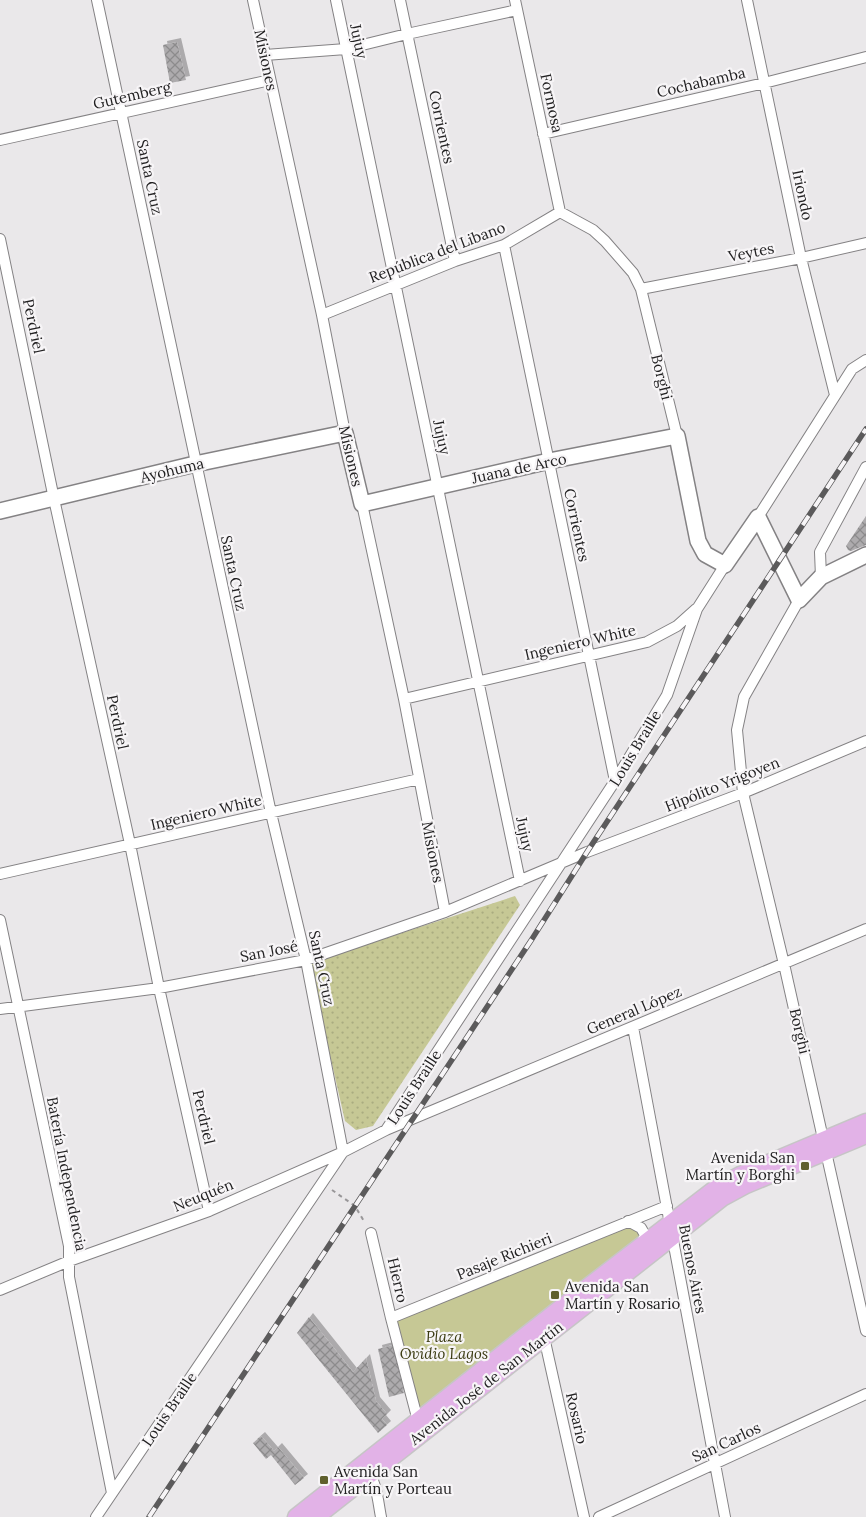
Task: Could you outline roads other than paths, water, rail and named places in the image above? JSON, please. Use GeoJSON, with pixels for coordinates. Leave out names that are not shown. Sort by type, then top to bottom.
{"type":"FeatureCollection","features":[{"type":"Feature","properties":{"kind":"main road","name":"Avenida José de San Martín"},"geometry":{"type":"LineString","coordinates":[[296,1517],[366,1470],[671,1230],[732,1192],[866,1122]]}},
{"type":"Feature","properties":{"kind":"main road","name":"Avenida José de San Martín"},"geometry":{"type":"LineString","coordinates":[[825,1145],[866,1134]]}},
{"type":"Feature","properties":{"kind":"main road","name":"Avenida José de San Martín"},"geometry":{"type":"LineString","coordinates":[[316,1517],[418,1421],[540,1332],[641,1244],[671,1230]]}},
{"type":"Feature","properties":{"kind":"street","name":"Santa Cruz"},"geometry":{"type":"LineString","coordinates":[[97,0],[195,464],[271,813],[306,960],[343,1152]]}},
{"type":"Feature","properties":{"kind":"street","name":"Misiones"},"geometry":{"type":"LineString","coordinates":[[253,0],[322,315],[345,433],[404,699],[445,912]]}},
{"type":"Feature","properties":{"kind":"street","name":"Jujuy"},"geometry":{"type":"LineString","coordinates":[[336,0],[520,881]]}},
{"type":"Feature","properties":{"kind":"street","name":"Corrientes"},"geometry":{"type":"LineString","coordinates":[[400,0],[455,261]]}},
{"type":"Feature","properties":{"kind":"street","name":"Iriondo"},"geometry":{"type":"LineString","coordinates":[[747,0],[801,258],[835,395]]}},
{"type":"Feature","properties":{"kind":"street"},"geometry":{"type":"LineString","coordinates":[[265,55],[346,50],[516,5]]}},
{"type":"Feature","properties":{"kind":"street","name":"Formosa"},"geometry":{"type":"LineString","coordinates":[[516,5],[560,212]]}},
{"type":"Feature","properties":{"kind":"street","name":"Cochabamba"},"geometry":{"type":"LineString","coordinates":[[543,134],[764,83],[866,57]]}},
{"type":"Feature","properties":{"kind":"street","name":"Gutemberg"},"geometry":{"type":"LineString","coordinates":[[0,140],[270,80]]}},
{"type":"Feature","properties":{"kind":"street","name":"República del Libano"},"geometry":{"type":"LineString","coordinates":[[322,315],[395,284],[504,245],[560,212]]}},
{"type":"Feature","properties":{"kind":"street","name":"Borghi"},"geometry":{"type":"LineString","coordinates":[[560,212],[593,230],[605,241],[633,272],[641,289],[677,436],[698,541],[706,554],[725,565]]}},
{"type":"Feature","properties":{"kind":"street","name":"Perdriel"},"geometry":{"type":"LineString","coordinates":[[0,239],[54,499],[130,844],[159,988],[209,1210]]}},
{"type":"Feature","properties":{"kind":"street","name":"Veytes"},"geometry":{"type":"LineString","coordinates":[[641,289],[801,258],[866,243]]}},
{"type":"Feature","properties":{"kind":"street","name":"Corrientes"},"geometry":{"type":"LineString","coordinates":[[504,245],[615,781]]}},
{"type":"Feature","properties":{"kind":"street","name":"Louis Braille"},"geometry":{"type":"LineString","coordinates":[[386,1130],[615,781],[667,695],[697,609],[758,517],[852,368],[866,360]]}},
{"type":"Feature","properties":{"kind":"street","name":"Ayohuma"},"geometry":{"type":"LineString","coordinates":[[0,511],[195,464],[345,433]]}},
{"type":"Feature","properties":{"kind":"street","name":"Juana de Arco"},"geometry":{"type":"LineString","coordinates":[[362,504],[437,486],[677,436]]}},
{"type":"Feature","properties":{"kind":"street"},"geometry":{"type":"LineString","coordinates":[[821,577],[820,552],[866,467]]}},
{"type":"Feature","properties":{"kind":"street"},"geometry":{"type":"LineString","coordinates":[[758,517],[799,600],[821,577],[866,555]]}},
{"type":"Feature","properties":{"kind":"street","name":"Borghi"},"geometry":{"type":"LineString","coordinates":[[799,600],[744,697],[737,730],[743,792],[784,964],[866,1331]]}},
{"type":"Feature","properties":{"kind":"street","name":"Ingeniero White"},"geometry":{"type":"LineString","coordinates":[[404,699],[646,642],[677,626],[697,609]]}},
{"type":"Feature","properties":{"kind":"street","name":"Hipólito Yrigoyen"},"geometry":{"type":"LineString","coordinates":[[587,852],[743,792],[866,741]]}},
{"type":"Feature","properties":{"kind":"street","name":"Ingeniero White"},"geometry":{"type":"LineString","coordinates":[[0,874],[419,779]]}},
{"type":"Feature","properties":{"kind":"street","name":"San José"},"geometry":{"type":"LineString","coordinates":[[0,1009],[18,1005],[159,988],[306,960],[445,912],[587,852]]}},
{"type":"Feature","properties":{"kind":"street","name":"Batería Independencia"},"geometry":{"type":"LineString","coordinates":[[0,920],[69,1246],[69,1277],[112,1494]]}},
{"type":"Feature","properties":{"kind":"street","name":"General López"},"geometry":{"type":"LineString","coordinates":[[413,1119],[866,929]]}},
{"type":"Feature","properties":{"kind":"street","name":"Buenos Aires"},"geometry":{"type":"LineString","coordinates":[[633,1027],[725,1517]]}},
{"type":"Feature","properties":{"kind":"street","name":"Neuquén"},"geometry":{"type":"LineString","coordinates":[[0,1290],[69,1261],[209,1210],[343,1152],[386,1130],[413,1119]]}},
{"type":"Feature","properties":{"kind":"street","name":"Louis Braille"},"geometry":{"type":"LineString","coordinates":[[96,1517],[343,1152]]}},
{"type":"Feature","properties":{"kind":"street","name":"Pasaje Richieri"},"geometry":{"type":"LineString","coordinates":[[391,1318],[666,1206]]}},
{"type":"Feature","properties":{"kind":"street"},"geometry":{"type":"LineString","coordinates":[[628,1221],[640,1228],[645,1235],[641,1244]]}},
{"type":"Feature","properties":{"kind":"street","name":"Hierro"},"geometry":{"type":"LineString","coordinates":[[371,1234],[418,1421]]}},
{"type":"Feature","properties":{"kind":"street","name":"Rosario"},"geometry":{"type":"LineString","coordinates":[[540,1332],[584,1517]]}},
{"type":"Feature","properties":{"kind":"street","name":"San Carlos"},"geometry":{"type":"LineString","coordinates":[[599,1517],[866,1394]]}},
{"type":"Feature","properties":{"kind":"street"},"geometry":{"type":"LineString","coordinates":[[366,1470],[375,1489],[381,1517]]}},
{"type":"Feature","properties":{"kind":"railway"},"geometry":{"type":"LineString","coordinates":[[149,1517],[532,939],[587,852],[866,429]]}},
{"type":"Feature","properties":{"kind":"place","name":"Avenida San Martín y Borghi"},"geometry":{"type":"Point","coordinates":[805,1166]}},
{"type":"Feature","properties":{"kind":"place","name":"Avenida San Martín y Rosario"},"geometry":{"type":"Point","coordinates":[555,1295]}},
{"type":"Feature","properties":{"kind":"place","name":"Avenida San Martín y Porteau"},"geometry":{"type":"Point","coordinates":[324,1480]}},
{"type":"Feature","properties":{"kind":"park label","name":"Plaza Ovidio Lagos"},"geometry":{"type":"Point","coordinates":[444,1344]}}]}
